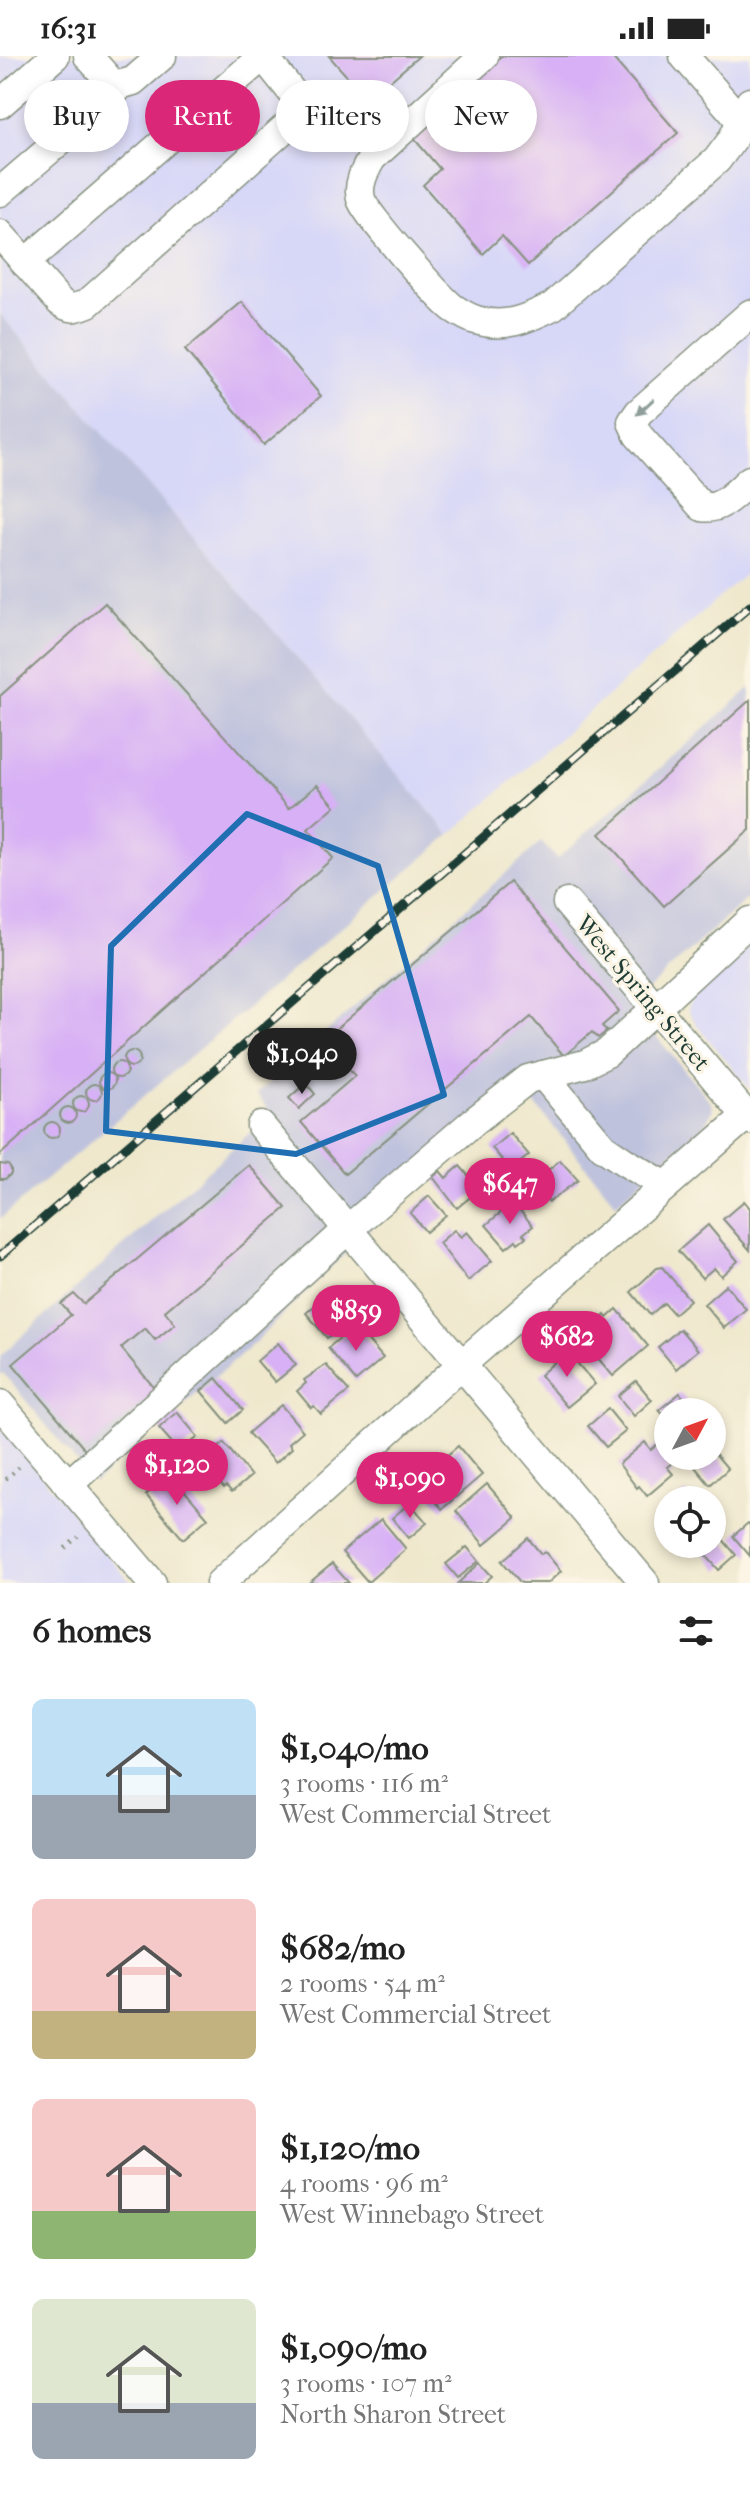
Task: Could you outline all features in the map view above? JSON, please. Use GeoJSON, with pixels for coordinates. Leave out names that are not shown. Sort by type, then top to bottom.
{"type":"FeatureCollection","features":[{"type":"Feature","properties":{"kind":"street"},"geometry":{"type":"LineString","coordinates":[[0,104],[55,56]]}},
{"type":"Feature","properties":{"kind":"street"},"geometry":{"type":"LineString","coordinates":[[88,56],[109,80]]}},
{"type":"Feature","properties":{"kind":"street"},"geometry":{"type":"LineString","coordinates":[[129,82],[162,56]]}},
{"type":"Feature","properties":{"kind":"street"},"geometry":{"type":"LineString","coordinates":[[0,234],[25,263],[60,302],[68,308],[77,308],[88,303],[295,119],[300,112],[300,102],[263,56],[25,263]]}},
{"type":"Feature","properties":{"kind":"street"},"geometry":{"type":"LineString","coordinates":[[484,56],[372,158],[362,176],[361,198],[372,219],[453,308],[475,320],[504,324],[527,320],[553,306],[717,160],[732,140],[745,111],[684,56]]}},
{"type":"Feature","properties":{"kind":"street"},"geometry":{"type":"LineString","coordinates":[[0,192],[47,152]]}},
{"type":"Feature","properties":{"kind":"street"},"geometry":{"type":"LineString","coordinates":[[750,314],[639,412],[632,422],[638,435],[702,507],[718,507],[750,480]]}},
{"type":"Feature","properties":{"kind":"street","name":"West Spring Street"},"geometry":{"type":"LineString","coordinates":[[567,903],[748,1118]]}},
{"type":"Feature","properties":{"kind":"street"},"geometry":{"type":"LineString","coordinates":[[68,1485],[347,1230],[473,1122],[528,1079],[585,1064],[607,1053],[750,921]]}},
{"type":"Feature","properties":{"kind":"street"},"geometry":{"type":"LineString","coordinates":[[543,1075],[603,1147],[666,1186]]}},
{"type":"Feature","properties":{"kind":"street"},"geometry":{"type":"LineString","coordinates":[[220,1583],[461,1365],[748,1118]]}},
{"type":"Feature","properties":{"kind":"street"},"geometry":{"type":"LineString","coordinates":[[261,1126],[645,1583]]}},
{"type":"Feature","properties":{"kind":"street"},"geometry":{"type":"LineString","coordinates":[[0,1404],[152,1583]]}},
{"type":"Feature","properties":{"kind":"path"},"geometry":{"type":"LineString","coordinates":[[6,1479],[19,1467]]}},
{"type":"Feature","properties":{"kind":"path"},"geometry":{"type":"LineString","coordinates":[[65,1548],[78,1537]]}},
{"type":"Feature","properties":{"kind":"highlighted area"},"geometry":{"type":"Polygon","coordinates":[[[247,814],[378,866],[444,1095],[296,1154],[106,1131],[111,946],[247,814]]]}},
{"type":"Feature","properties":{"kind":"shaded area"},"geometry":{"type":"Polygon","coordinates":[[[0,56],[750,56],[750,570],[450,835],[0,314],[0,56]]]}},
{"type":"Feature","properties":{"kind":"shaded area"},"geometry":{"type":"Polygon","coordinates":[[[0,314],[450,835],[0,1219],[0,314]]]}},
{"type":"Feature","properties":{"kind":"shaded area"},"geometry":{"type":"Polygon","coordinates":[[[750,688],[750,896],[630,1005],[710,1101],[713,1109],[705,1124],[616,1204],[526,1093],[371,1228],[253,1344],[94,1483],[3,1373],[0,1375],[0,1356],[271,1114],[256,1094],[541,842],[557,859],[750,688]]]}},
{"type":"Feature","properties":{"kind":"shaded area"},"geometry":{"type":"Polygon","coordinates":[[[750,945],[750,1089],[698,1027],[688,1010],[696,993],[750,945]]]}},
{"type":"Feature","properties":{"kind":"shaded area"},"geometry":{"type":"Polygon","coordinates":[[[0,1426],[131,1583],[0,1583],[0,1426]]]}},
{"type":"Feature","properties":{"kind":"building"},"geometry":{"type":"Polygon","coordinates":[[[329,56],[419,56],[391,80],[350,80],[329,56]]]}},
{"type":"Feature","properties":{"kind":"building"},"geometry":{"type":"Polygon","coordinates":[[[501,56],[611,56],[678,133],[528,265],[502,236],[483,254],[423,185],[440,169],[426,152],[537,152],[537,80],[474,80],[501,56]]]}},
{"type":"Feature","properties":{"kind":"building"},"geometry":{"type":"Polygon","coordinates":[[[425,123],[425,151],[411,135],[425,123]]]}},
{"type":"Feature","properties":{"kind":"building"},"geometry":{"type":"Polygon","coordinates":[[[242,302],[321,396],[264,445],[185,350],[242,302]]]}},
{"type":"Feature","properties":{"kind":"building"},"geometry":{"type":"Polygon","coordinates":[[[105,603],[289,808],[317,785],[335,806],[308,829],[333,858],[0,1155],[0,696],[105,603]]]}},
{"type":"Feature","properties":{"kind":"building"},"geometry":{"type":"Polygon","coordinates":[[[750,700],[750,830],[664,906],[600,834],[750,700]]]}},
{"type":"Feature","properties":{"kind":"building"},"geometry":{"type":"Polygon","coordinates":[[[510,882],[619,1011],[602,1026],[607,1031],[598,1038],[592,1032],[564,1056],[531,1017],[345,1174],[301,1122],[355,1076],[324,1039],[510,882]]]}},
{"type":"Feature","properties":{"kind":"building"},"geometry":{"type":"Polygon","coordinates":[[[132,1051],[138,1053],[138,1065],[132,1067],[126,1065],[124,1059],[126,1053],[132,1051]]]}},
{"type":"Feature","properties":{"kind":"building"},"geometry":{"type":"Polygon","coordinates":[[[119,1062],[125,1064],[125,1076],[119,1078],[113,1076],[111,1070],[113,1064],[119,1062]]]}},
{"type":"Feature","properties":{"kind":"building"},"geometry":{"type":"Polygon","coordinates":[[[107,1073],[113,1075],[113,1087],[107,1089],[101,1087],[99,1081],[101,1075],[107,1073]]]}},
{"type":"Feature","properties":{"kind":"building"},"geometry":{"type":"Polygon","coordinates":[[[306,1083],[315,1094],[299,1109],[289,1098],[306,1083]]]}},
{"type":"Feature","properties":{"kind":"building"},"geometry":{"type":"Polygon","coordinates":[[[94,1084],[100,1086],[100,1098],[94,1100],[88,1098],[86,1092],[88,1086],[94,1084]]]}},
{"type":"Feature","properties":{"kind":"building"},"geometry":{"type":"Polygon","coordinates":[[[81,1096],[87,1098],[87,1110],[81,1112],[75,1110],[73,1104],[75,1098],[81,1096]]]}},
{"type":"Feature","properties":{"kind":"building"},"geometry":{"type":"Polygon","coordinates":[[[68,1107],[76,1115],[68,1123],[60,1115],[68,1107]]]}},
{"type":"Feature","properties":{"kind":"building"},"geometry":{"type":"Polygon","coordinates":[[[52,1122],[58,1124],[58,1136],[52,1138],[46,1136],[44,1130],[46,1124],[52,1122]]]}},
{"type":"Feature","properties":{"kind":"building"},"geometry":{"type":"Polygon","coordinates":[[[510,1133],[529,1155],[511,1170],[492,1148],[510,1133]]]}},
{"type":"Feature","properties":{"kind":"building"},"geometry":{"type":"Polygon","coordinates":[[[560,1160],[578,1180],[549,1202],[533,1183],[560,1160]]]}},
{"type":"Feature","properties":{"kind":"building"},"geometry":{"type":"Polygon","coordinates":[[[0,1164],[8,1165],[11,1169],[11,1174],[5,1179],[0,1179],[0,1164]]]}},
{"type":"Feature","properties":{"kind":"building"},"geometry":{"type":"Polygon","coordinates":[[[249,1165],[286,1208],[165,1311],[175,1324],[155,1340],[145,1328],[121,1348],[157,1391],[86,1451],[13,1364],[71,1315],[61,1304],[74,1294],[84,1304],[249,1165]]]}},
{"type":"Feature","properties":{"kind":"building"},"geometry":{"type":"Polygon","coordinates":[[[460,1166],[480,1189],[457,1208],[433,1177],[440,1171],[446,1178],[460,1166]]]}},
{"type":"Feature","properties":{"kind":"building"},"geometry":{"type":"Polygon","coordinates":[[[429,1196],[446,1215],[426,1232],[410,1213],[429,1196]]]}},
{"type":"Feature","properties":{"kind":"building"},"geometry":{"type":"Polygon","coordinates":[[[744,1201],[750,1208],[750,1250],[723,1219],[744,1201]]]}},
{"type":"Feature","properties":{"kind":"building"},"geometry":{"type":"Polygon","coordinates":[[[513,1202],[533,1226],[523,1234],[526,1237],[506,1248],[486,1225],[513,1202]]]}},
{"type":"Feature","properties":{"kind":"building"},"geometry":{"type":"Polygon","coordinates":[[[708,1225],[738,1261],[721,1276],[714,1268],[702,1278],[678,1251],[708,1225]]]}},
{"type":"Feature","properties":{"kind":"building"},"geometry":{"type":"Polygon","coordinates":[[[454,1230],[461,1237],[467,1232],[492,1261],[468,1281],[439,1243],[454,1230]]]}},
{"type":"Feature","properties":{"kind":"building"},"geometry":{"type":"Polygon","coordinates":[[[662,1267],[690,1300],[674,1314],[664,1303],[650,1315],[631,1292],[662,1267]]]}},
{"type":"Feature","properties":{"kind":"building"},"geometry":{"type":"Polygon","coordinates":[[[726,1285],[746,1309],[724,1328],[704,1304],[726,1285]]]}},
{"type":"Feature","properties":{"kind":"building"},"geometry":{"type":"Polygon","coordinates":[[[329,1293],[351,1318],[327,1338],[306,1313],[329,1293]]]}},
{"type":"Feature","properties":{"kind":"building"},"geometry":{"type":"Polygon","coordinates":[[[617,1309],[648,1346],[613,1376],[580,1337],[605,1315],[607,1318],[617,1309]]]}},
{"type":"Feature","properties":{"kind":"building"},"geometry":{"type":"Polygon","coordinates":[[[355,1325],[383,1358],[356,1381],[328,1348],[355,1325]]]}},
{"type":"Feature","properties":{"kind":"building"},"geometry":{"type":"Polygon","coordinates":[[[680,1329],[698,1350],[676,1369],[658,1347],[680,1329]]]}},
{"type":"Feature","properties":{"kind":"building"},"geometry":{"type":"Polygon","coordinates":[[[278,1343],[296,1365],[275,1382],[257,1361],[278,1343]]]}},
{"type":"Feature","properties":{"kind":"building"},"geometry":{"type":"Polygon","coordinates":[[[567,1351],[595,1384],[567,1407],[540,1375],[567,1351]]]}},
{"type":"Feature","properties":{"kind":"building"},"geometry":{"type":"Polygon","coordinates":[[[326,1365],[349,1391],[321,1414],[314,1406],[311,1408],[297,1391],[306,1383],[304,1380],[326,1365]]]}},
{"type":"Feature","properties":{"kind":"building"},"geometry":{"type":"Polygon","coordinates":[[[216,1378],[243,1410],[228,1423],[201,1391],[216,1378]]]}},
{"type":"Feature","properties":{"kind":"building"},"geometry":{"type":"Polygon","coordinates":[[[636,1381],[652,1400],[634,1416],[618,1396],[636,1381]]]}},
{"type":"Feature","properties":{"kind":"building"},"geometry":{"type":"Polygon","coordinates":[[[281,1405],[303,1431],[289,1443],[292,1448],[275,1463],[248,1433],[281,1405]]]}},
{"type":"Feature","properties":{"kind":"building"},"geometry":{"type":"Polygon","coordinates":[[[608,1409],[626,1431],[606,1447],[588,1426],[608,1409]]]}},
{"type":"Feature","properties":{"kind":"building"},"geometry":{"type":"Polygon","coordinates":[[[177,1412],[198,1437],[180,1452],[159,1428],[177,1412]]]}},
{"type":"Feature","properties":{"kind":"building"},"geometry":{"type":"Polygon","coordinates":[[[645,1442],[651,1450],[654,1447],[654,1470],[670,1470],[673,1474],[659,1486],[654,1486],[647,1496],[619,1464],[645,1442]]]}},
{"type":"Feature","properties":{"kind":"building"},"geometry":{"type":"Polygon","coordinates":[[[224,1443],[251,1476],[232,1492],[226,1486],[224,1488],[202,1462],[224,1443]]]}},
{"type":"Feature","properties":{"kind":"building"},"geometry":{"type":"Polygon","coordinates":[[[458,1446],[482,1475],[442,1509],[418,1480],[458,1446]]]}},
{"type":"Feature","properties":{"kind":"building"},"geometry":{"type":"Polygon","coordinates":[[[726,1467],[728,1469],[710,1485],[698,1470],[726,1470],[726,1467]]]}},
{"type":"Feature","properties":{"kind":"building"},"geometry":{"type":"Polygon","coordinates":[[[170,1474],[208,1518],[183,1539],[146,1495],[170,1474]]]}},
{"type":"Feature","properties":{"kind":"building"},"geometry":{"type":"Polygon","coordinates":[[[487,1484],[516,1518],[484,1545],[456,1511],[487,1484]]]}},
{"type":"Feature","properties":{"kind":"building"},"geometry":{"type":"Polygon","coordinates":[[[410,1503],[427,1523],[409,1538],[392,1518],[410,1503]]]}},
{"type":"Feature","properties":{"kind":"building"},"geometry":{"type":"Polygon","coordinates":[[[381,1519],[406,1549],[368,1582],[342,1552],[381,1519]]]}},
{"type":"Feature","properties":{"kind":"building"},"geometry":{"type":"Polygon","coordinates":[[[748,1523],[750,1525],[750,1556],[733,1536],[748,1523]]]}},
{"type":"Feature","properties":{"kind":"building"},"geometry":{"type":"Polygon","coordinates":[[[528,1538],[561,1571],[548,1583],[521,1583],[502,1561],[528,1538]]]}},
{"type":"Feature","properties":{"kind":"building"},"geometry":{"type":"Polygon","coordinates":[[[726,1543],[736,1555],[719,1570],[708,1558],[726,1558],[726,1543]]]}},
{"type":"Feature","properties":{"kind":"building"},"geometry":{"type":"Polygon","coordinates":[[[467,1547],[479,1561],[458,1578],[446,1564],[467,1547]]]}},
{"type":"Feature","properties":{"kind":"building"},"geometry":{"type":"Polygon","coordinates":[[[480,1563],[492,1576],[484,1583],[458,1583],[480,1563]]]}},
{"type":"Feature","properties":{"kind":"building"},"geometry":{"type":"Polygon","coordinates":[[[332,1564],[349,1583],[309,1583],[332,1564]]]}},
{"type":"Feature","properties":{"kind":"railway"},"geometry":{"type":"LineString","coordinates":[[0,1256],[750,606]]}}]}
